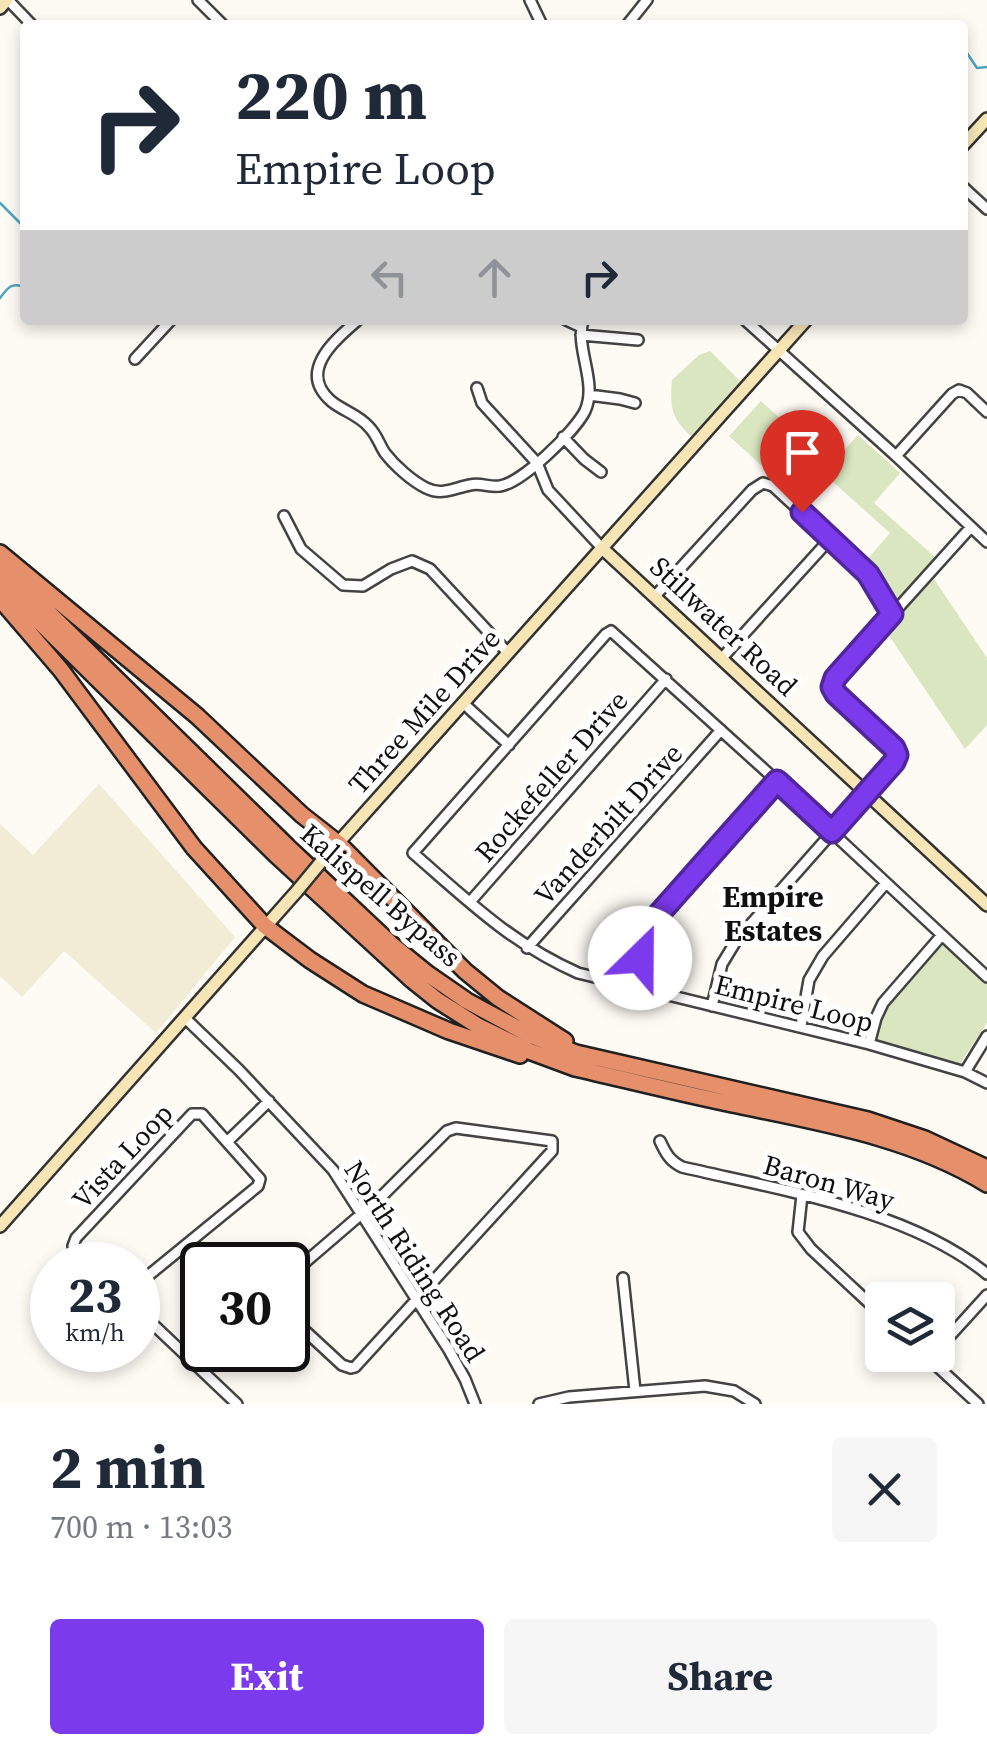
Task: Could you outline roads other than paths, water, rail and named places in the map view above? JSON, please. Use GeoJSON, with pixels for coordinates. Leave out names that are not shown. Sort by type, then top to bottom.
{"type":"FeatureCollection","features":[{"type":"Feature","properties":{"kind":"highway"},"geometry":{"type":"LineString","coordinates":[[0,553],[197,716],[302,815],[339,844],[487,989],[549,1032],[600,1059]]}},
{"type":"Feature","properties":{"kind":"highway","name":"Kalispell Bypass"},"geometry":{"type":"LineString","coordinates":[[0,565],[288,848],[391,944],[444,986],[530,1035],[576,1053],[868,1120],[925,1139],[987,1168]]}},
{"type":"Feature","properties":{"kind":"highway","name":"Kalispell Bypass"},"geometry":{"type":"LineString","coordinates":[[0,583],[276,856],[412,980],[478,1026],[575,1068],[867,1135],[923,1154],[987,1184]]}},
{"type":"Feature","properties":{"kind":"highway"},"geometry":{"type":"LineString","coordinates":[[0,599],[61,670],[194,848],[265,926],[363,994],[488,1045],[526,1057],[554,1060]]}},
{"type":"Feature","properties":{"kind":"main road"},"geometry":{"type":"LineString","coordinates":[[0,8],[7,0]]}},
{"type":"Feature","properties":{"kind":"main road"},"geometry":{"type":"LineString","coordinates":[[968,139],[987,118]]}},
{"type":"Feature","properties":{"kind":"main road","name":"Three Mile Drive"},"geometry":{"type":"LineString","coordinates":[[0,1226],[802,325]]}},
{"type":"Feature","properties":{"kind":"main road","name":"Stillwater Road"},"geometry":{"type":"LineString","coordinates":[[602,548],[987,904]]}},
{"type":"Feature","properties":{"kind":"street"},"geometry":{"type":"LineString","coordinates":[[7,0],[27,20]]}},
{"type":"Feature","properties":{"kind":"street"},"geometry":{"type":"LineString","coordinates":[[198,0],[219,20]]}},
{"type":"Feature","properties":{"kind":"street"},"geometry":{"type":"LineString","coordinates":[[631,20],[648,0]]}},
{"type":"Feature","properties":{"kind":"street"},"geometry":{"type":"LineString","coordinates":[[968,192],[987,209]]}},
{"type":"Feature","properties":{"kind":"street"},"geometry":{"type":"LineString","coordinates":[[135,359],[166,325]]}},
{"type":"Feature","properties":{"kind":"street"},"geometry":{"type":"LineString","coordinates":[[352,325],[327,348],[320,361],[318,377],[322,390],[365,422],[386,453],[416,482],[431,491],[445,493],[474,483],[499,487],[514,482],[580,420],[589,396],[581,327],[638,340]]}},
{"type":"Feature","properties":{"kind":"street"},"geometry":{"type":"LineString","coordinates":[[749,325],[987,542]]}},
{"type":"Feature","properties":{"kind":"street"},"geometry":{"type":"LineString","coordinates":[[476,388],[482,403],[537,463],[548,490],[602,548]]}},
{"type":"Feature","properties":{"kind":"street"},"geometry":{"type":"LineString","coordinates":[[896,456],[959,390],[987,412]]}},
{"type":"Feature","properties":{"kind":"street"},"geometry":{"type":"LineString","coordinates":[[589,396],[635,404]]}},
{"type":"Feature","properties":{"kind":"street"},"geometry":{"type":"LineString","coordinates":[[564,437],[601,472]]}},
{"type":"Feature","properties":{"kind":"street"},"geometry":{"type":"LineString","coordinates":[[656,595],[752,490],[763,484],[774,486],[868,574],[892,614]]}},
{"type":"Feature","properties":{"kind":"street"},"geometry":{"type":"LineString","coordinates":[[284,516],[301,548],[344,585],[363,586],[412,562],[430,569],[508,653]]}},
{"type":"Feature","properties":{"kind":"street"},"geometry":{"type":"LineString","coordinates":[[712,1006],[722,964],[736,941],[897,755],[836,694],[832,687],[835,678],[972,527]]}},
{"type":"Feature","properties":{"kind":"street"},"geometry":{"type":"LineString","coordinates":[[722,658],[830,539]]}},
{"type":"Feature","properties":{"kind":"street","name":"Empire Loop"},"geometry":{"type":"LineString","coordinates":[[987,978],[612,631],[413,854],[527,948],[578,973],[869,1044],[965,1072],[987,1083]]}},
{"type":"Feature","properties":{"kind":"street","name":"Rockefeller Drive"},"geometry":{"type":"LineString","coordinates":[[470,902],[666,680]]}},
{"type":"Feature","properties":{"kind":"street"},"geometry":{"type":"LineString","coordinates":[[463,703],[510,745]]}},
{"type":"Feature","properties":{"kind":"street","name":"Vanderbilt Drive"},"geometry":{"type":"LineString","coordinates":[[527,948],[721,730]]}},
{"type":"Feature","properties":{"kind":"street"},"geometry":{"type":"LineString","coordinates":[[633,987],[644,938],[658,915],[777,781]]}},
{"type":"Feature","properties":{"kind":"street"},"geometry":{"type":"LineString","coordinates":[[800,1026],[809,980],[823,956],[886,883]]}},
{"type":"Feature","properties":{"kind":"street"},"geometry":{"type":"LineString","coordinates":[[869,1044],[884,1003],[942,935]]}},
{"type":"Feature","properties":{"kind":"street","name":"North Riding Road"},"geometry":{"type":"LineString","coordinates":[[184,1018],[333,1170],[459,1367],[475,1404]]}},
{"type":"Feature","properties":{"kind":"street"},"geometry":{"type":"LineString","coordinates":[[965,1072],[987,1036]]}},
{"type":"Feature","properties":{"kind":"street"},"geometry":{"type":"LineString","coordinates":[[228,1141],[269,1101]]}},
{"type":"Feature","properties":{"kind":"street","name":"Vista Loop"},"geometry":{"type":"LineString","coordinates":[[74,1242],[192,1114],[202,1114],[260,1179],[258,1186],[160,1266]]}},
{"type":"Feature","properties":{"kind":"street"},"geometry":{"type":"LineString","coordinates":[[310,1258],[390,1190],[447,1131],[456,1128],[552,1142],[552,1151],[359,1364],[351,1368],[342,1365],[310,1335]]}},
{"type":"Feature","properties":{"kind":"street","name":"Baron Way"},"geometry":{"type":"LineString","coordinates":[[660,1141],[672,1162],[682,1167],[802,1196],[919,1232],[964,1255],[987,1274]]}},
{"type":"Feature","properties":{"kind":"street"},"geometry":{"type":"LineString","coordinates":[[802,1196],[798,1232],[865,1300]]}},
{"type":"Feature","properties":{"kind":"street"},"geometry":{"type":"LineString","coordinates":[[623,1278],[635,1391]]}},
{"type":"Feature","properties":{"kind":"street"},"geometry":{"type":"LineString","coordinates":[[955,1330],[987,1294]]}},
{"type":"Feature","properties":{"kind":"street"},"geometry":{"type":"LineString","coordinates":[[160,1331],[237,1404]]}},
{"type":"Feature","properties":{"kind":"street"},"geometry":{"type":"LineString","coordinates":[[945,1372],[978,1404]]}},
{"type":"Feature","properties":{"kind":"street"},"geometry":{"type":"LineString","coordinates":[[538,1404],[712,1386],[734,1391],[755,1404]]}},
{"type":"Feature","properties":{"kind":"waterway"},"geometry":{"type":"LineString","coordinates":[[968,54],[977,68],[987,67]]}},
{"type":"Feature","properties":{"kind":"waterway"},"geometry":{"type":"LineString","coordinates":[[0,203],[20,223]]}},
{"type":"Feature","properties":{"kind":"waterway"},"geometry":{"type":"LineString","coordinates":[[0,298],[11,286],[20,286]]}},
{"type":"Feature","properties":{"kind":"district","name":"Empire Estates"},"geometry":{"type":"Point","coordinates":[773,914]}}]}
